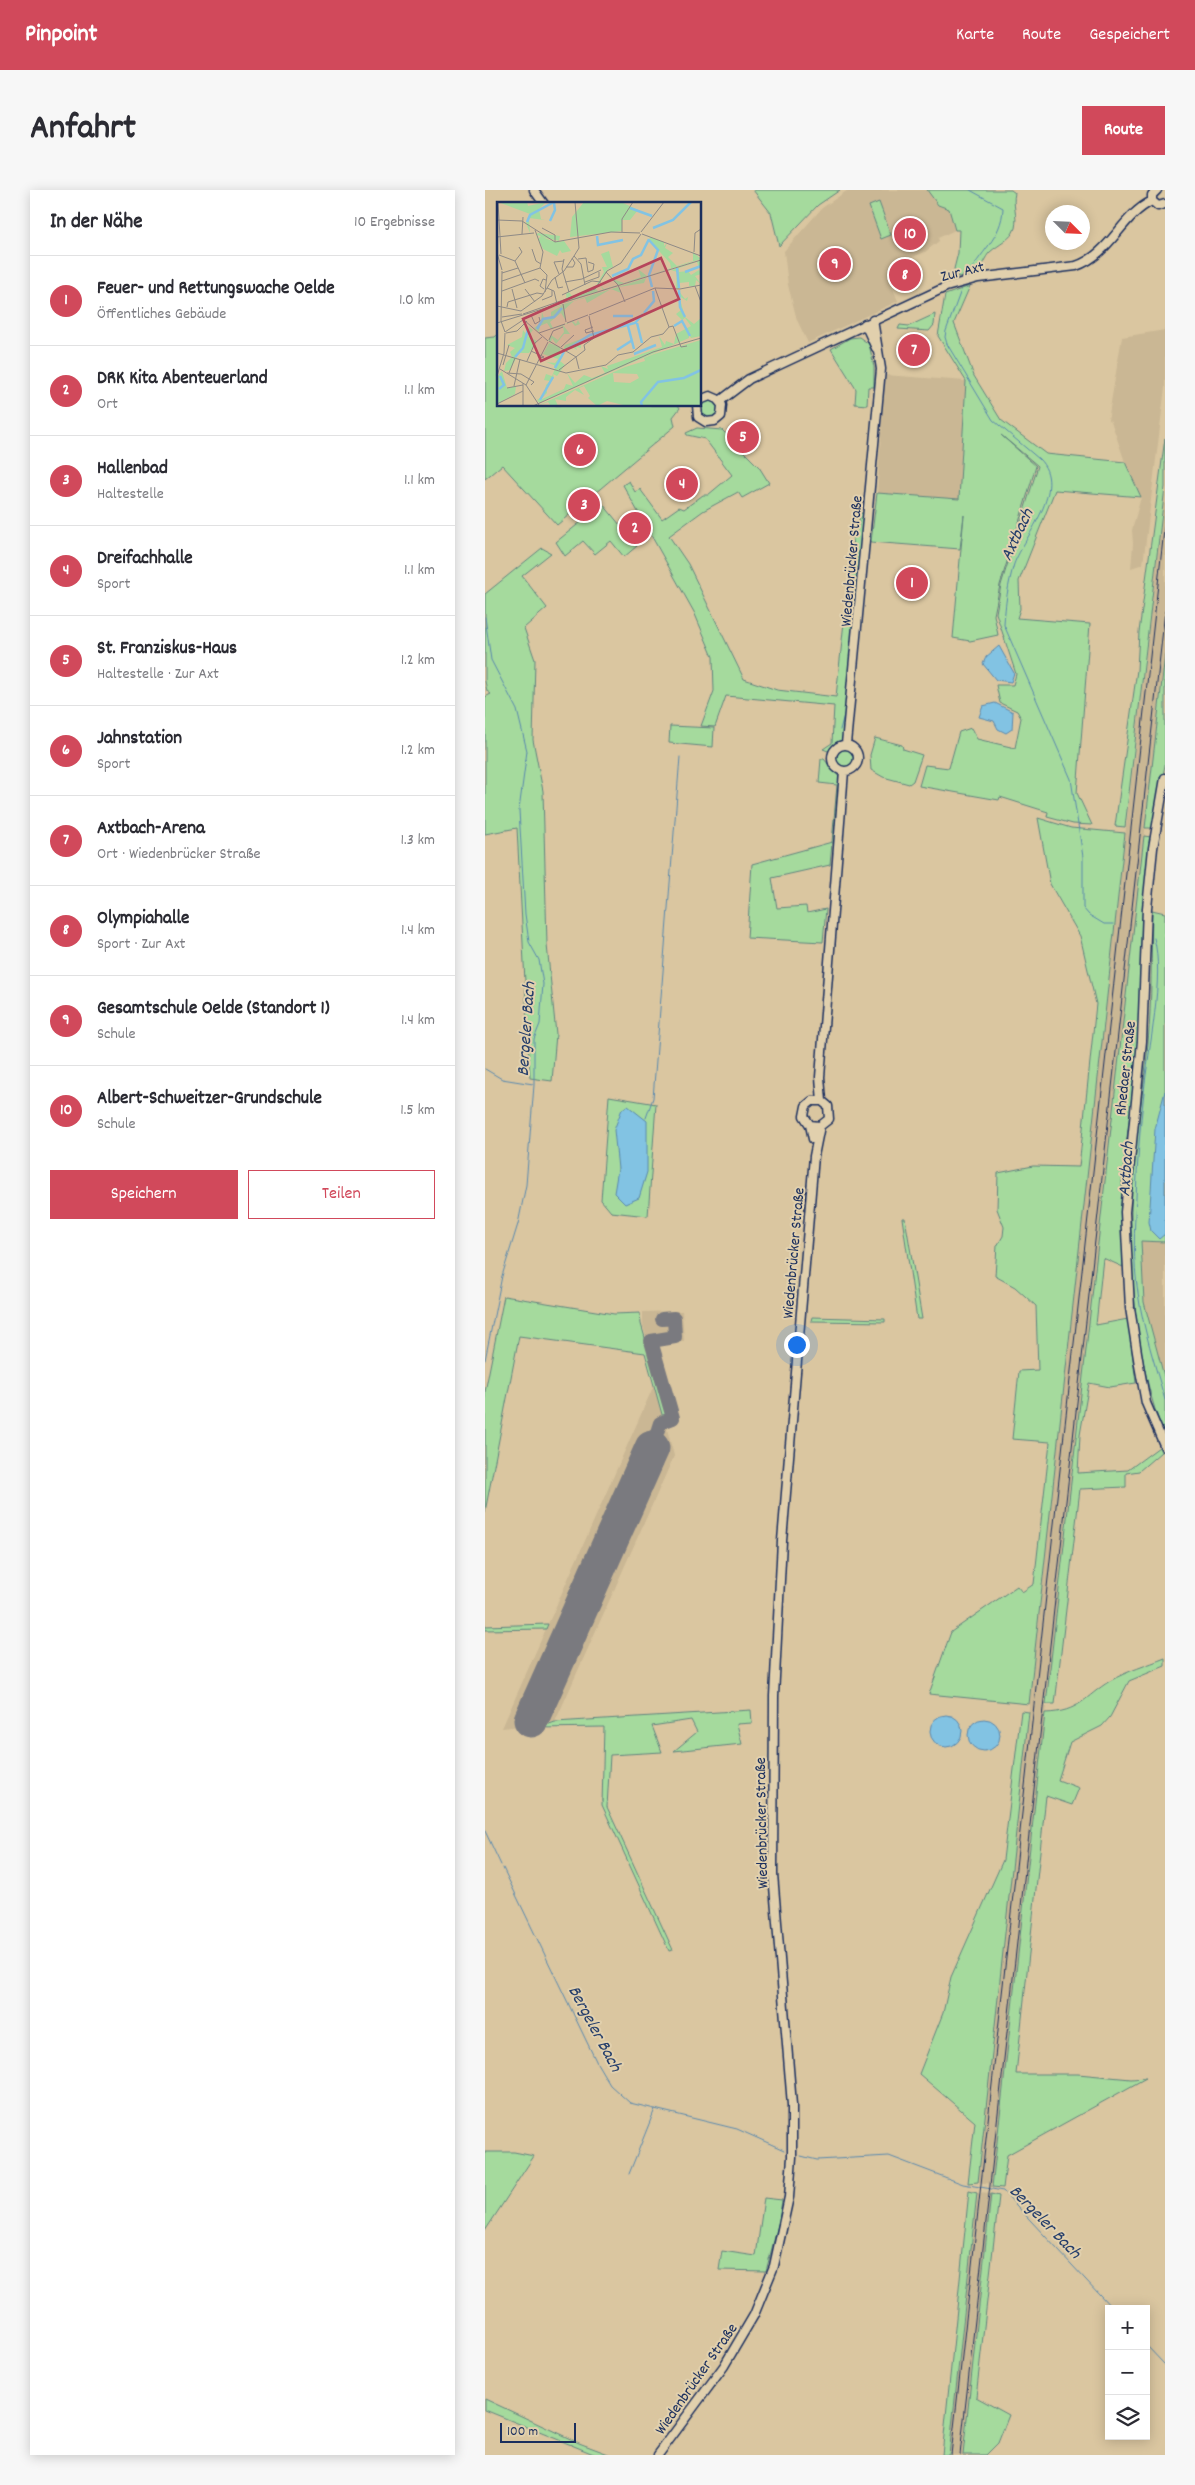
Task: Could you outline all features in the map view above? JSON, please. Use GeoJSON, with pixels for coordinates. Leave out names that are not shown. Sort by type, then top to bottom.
{"type":"FeatureCollection","features":[{"type":"Feature","properties":{"kind":"street"},"geometry":{"type":"LineString","coordinates":[[534,190],[543,202]]}},
{"type":"Feature","properties":{"kind":"street"},"geometry":{"type":"LineString","coordinates":[[1157,190],[1152,195],[1152,200],[1158,206],[1165,204]]}},
{"type":"Feature","properties":{"kind":"street"},"geometry":{"type":"LineString","coordinates":[[1161,190],[1165,192]]}},
{"type":"Feature","properties":{"kind":"street","name":"Zur Axt"},"geometry":{"type":"LineString","coordinates":[[720,401],[749,379],[939,290],[973,279],[1076,266],[1086,262],[1104,249],[1137,210],[1152,200]]}},
{"type":"Feature","properties":{"kind":"street","name":"Wiedenbrücker Straße"},"geometry":{"type":"LineString","coordinates":[[846,744],[877,426],[879,355],[873,320]]}},
{"type":"Feature","properties":{"kind":"street","name":"Wiedenbrücker Straße"},"geometry":{"type":"LineString","coordinates":[[865,324],[875,348],[879,380]]}},
{"type":"Feature","properties":{"kind":"street"},"geometry":{"type":"LineString","coordinates":[[697,406],[699,417],[711,423],[721,416],[723,408],[720,401],[710,396],[701,400]]}},
{"type":"Feature","properties":{"kind":"street"},"geometry":{"type":"LineString","coordinates":[[846,744],[853,747],[859,756],[855,766],[844,771],[835,766],[832,756],[838,747],[846,744]]}},
{"type":"Feature","properties":{"kind":"street"},"geometry":{"type":"LineString","coordinates":[[818,1100],[844,771]]}},
{"type":"Feature","properties":{"kind":"street","name":"Rhedaer Straße"},"geometry":{"type":"LineString","coordinates":[[1165,778],[1153,848],[1147,918],[1142,1041],[1126,1181],[1126,1258],[1130,1308],[1146,1402],[1165,1446]]}},
{"type":"Feature","properties":{"kind":"street"},"geometry":{"type":"LineString","coordinates":[[814,1156],[810,1125],[805,1120],[804,1112],[807,1104],[818,1100]]}},
{"type":"Feature","properties":{"kind":"street"},"geometry":{"type":"LineString","coordinates":[[810,1125],[820,1126],[826,1122],[830,1114],[828,1106],[818,1100]]}},
{"type":"Feature","properties":{"kind":"street"},"geometry":{"type":"LineString","coordinates":[[814,1156],[820,1126]]}},
{"type":"Feature","properties":{"kind":"street","name":"Wiedenbrücker Straße"},"geometry":{"type":"LineString","coordinates":[[658,2455],[724,2366],[754,2315],[774,2266],[789,2197],[792,2157],[792,2105],[773,1874],[774,1696],[782,1541],[814,1156]]}},
{"type":"Feature","properties":{"kind":"shaded area"},"geometry":{"type":"Polygon","coordinates":[[[848,190],[927,190],[938,205],[949,209],[955,230],[938,238],[939,241],[925,252],[903,261],[905,269],[888,276],[898,301],[808,343],[797,320],[788,285],[784,251],[822,208],[848,190]]]}},
{"type":"Feature","properties":{"kind":"shaded area"},"geometry":{"type":"Polygon","coordinates":[[[1165,330],[1165,387],[1143,564],[1131,568],[1132,530],[1141,497],[1125,462],[1111,421],[1108,420],[1122,337],[1165,330]]]}},
{"type":"Feature","properties":{"kind":"shaded area"},"geometry":{"type":"Polygon","coordinates":[[[885,375],[966,381],[959,499],[877,493],[885,375]]]}},
{"type":"Feature","properties":{"kind":"shaded area"},"geometry":{"type":"Polygon","coordinates":[[[1165,487],[1165,655],[992,2184],[978,2182],[1087,1169],[1165,487]]]}},
{"type":"Feature","properties":{"kind":"shaded area"},"geometry":{"type":"Polygon","coordinates":[[[1141,1240],[1165,1242],[1165,1380],[1144,1302],[1141,1240]]]}},
{"type":"Feature","properties":{"kind":"shaded area"},"geometry":{"type":"Polygon","coordinates":[[[682,1311],[684,1341],[657,1346],[679,1421],[666,1425],[674,1456],[555,1722],[502,1728],[654,1385],[663,1418],[669,1417],[643,1326],[643,1312],[682,1311]]]}},
{"type":"Feature","properties":{"kind":"shaded area"},"geometry":{"type":"Polygon","coordinates":[[[977,2193],[991,2194],[963,2455],[949,2455],[977,2193]]]}},
{"type":"Feature","properties":{"kind":"green space"},"geometry":{"type":"Polygon","coordinates":[[[753,190],[840,190],[818,205],[779,246],[771,213],[753,190]]]}},
{"type":"Feature","properties":{"kind":"green space"},"geometry":{"type":"Polygon","coordinates":[[[927,190],[1011,190],[1015,193],[1015,228],[1008,239],[988,254],[978,273],[958,277],[954,269],[958,253],[959,230],[955,230],[949,209],[938,205],[927,190]]]}},
{"type":"Feature","properties":{"kind":"green space"},"geometry":{"type":"Polygon","coordinates":[[[879,202],[891,235],[881,239],[869,206],[879,202]]]}},
{"type":"Feature","properties":{"kind":"green space"},"geometry":{"type":"Polygon","coordinates":[[[970,286],[954,323],[974,376],[1001,420],[1046,454],[1125,462],[1141,497],[1055,490],[1019,581],[1020,609],[1017,618],[1090,624],[1077,793],[1092,825],[1073,824],[1047,817],[1048,812],[1000,797],[999,800],[919,786],[925,765],[949,768],[959,732],[971,728],[977,739],[1015,748],[1021,718],[1017,711],[1000,703],[996,685],[1013,685],[1016,674],[996,613],[1001,585],[1038,466],[1001,435],[1036,466],[1000,585],[994,615],[998,635],[970,641],[953,638],[964,515],[960,549],[871,542],[877,493],[959,499],[966,381],[938,336],[945,295],[970,286]]]}},
{"type":"Feature","properties":{"kind":"green space"},"geometry":{"type":"Polygon","coordinates":[[[935,314],[934,325],[929,331],[898,329],[900,325],[909,326],[935,314]]]}},
{"type":"Feature","properties":{"kind":"green space"},"geometry":{"type":"Polygon","coordinates":[[[497,335],[497,406],[679,406],[680,408],[673,417],[675,426],[557,525],[502,465],[485,479],[485,338],[497,335]]]}},
{"type":"Feature","properties":{"kind":"green space"},"geometry":{"type":"Polygon","coordinates":[[[859,337],[869,344],[874,367],[874,387],[868,387],[867,405],[855,404],[856,389],[831,349],[850,338],[859,337]]]}},
{"type":"Feature","properties":{"kind":"green space"},"geometry":{"type":"Polygon","coordinates":[[[710,399],[719,405],[718,416],[707,420],[701,415],[701,404],[710,399]]]}},
{"type":"Feature","properties":{"kind":"green space"},"geometry":{"type":"Polygon","coordinates":[[[697,428],[722,430],[759,467],[769,483],[742,498],[738,492],[703,511],[669,536],[688,564],[744,679],[777,690],[836,697],[854,528],[858,528],[860,513],[864,513],[843,739],[828,751],[823,749],[832,743],[834,706],[726,696],[715,727],[701,726],[714,691],[713,657],[694,612],[623,485],[629,481],[635,492],[640,489],[662,519],[679,507],[684,509],[703,495],[708,495],[732,475],[705,439],[687,435],[686,433],[697,428]]]}},
{"type":"Feature","properties":{"kind":"green space"},"geometry":{"type":"Polygon","coordinates":[[[1165,438],[1165,487],[1125,827],[1115,826],[1137,670],[1139,632],[1165,438]]]}},
{"type":"Feature","properties":{"kind":"green space"},"geometry":{"type":"Polygon","coordinates":[[[603,504],[637,546],[624,557],[611,541],[595,554],[583,541],[565,556],[556,542],[603,504]]]}},
{"type":"Feature","properties":{"kind":"green space"},"geometry":{"type":"Polygon","coordinates":[[[542,548],[551,553],[522,576],[547,608],[524,628],[535,660],[533,740],[543,791],[547,945],[556,1034],[552,1081],[530,1078],[517,828],[485,834],[485,697],[491,694],[487,691],[485,681],[485,594],[542,548]]]}},
{"type":"Feature","properties":{"kind":"green space"},"geometry":{"type":"Polygon","coordinates":[[[1165,655],[1165,765],[1153,828],[1145,828],[1165,655]]]}},
{"type":"Feature","properties":{"kind":"green space"},"geometry":{"type":"Polygon","coordinates":[[[670,726],[714,728],[713,747],[669,743],[670,726]]]}},
{"type":"Feature","properties":{"kind":"green space"},"geometry":{"type":"Polygon","coordinates":[[[875,738],[902,745],[903,749],[922,755],[913,781],[909,784],[883,777],[871,770],[870,755],[875,738]]]}},
{"type":"Feature","properties":{"kind":"green space"},"geometry":{"type":"Polygon","coordinates":[[[845,747],[852,750],[855,757],[852,764],[845,767],[838,764],[835,757],[838,750],[845,747]]]}},
{"type":"Feature","properties":{"kind":"green space"},"geometry":{"type":"Polygon","coordinates":[[[821,759],[824,759],[839,777],[835,842],[832,843],[830,865],[772,878],[777,908],[806,906],[807,913],[826,909],[823,942],[747,938],[752,864],[832,842],[837,785],[819,783],[821,759]]]}},
{"type":"Feature","properties":{"kind":"green space"},"geometry":{"type":"Polygon","coordinates":[[[1038,818],[1071,828],[1125,833],[1029,1704],[929,1694],[951,1632],[1017,1586],[1022,1592],[1034,1584],[1050,1442],[1012,1439],[1019,1371],[1038,1370],[1036,1306],[1015,1287],[995,1276],[997,1246],[1003,1236],[1004,1227],[997,1209],[998,1173],[1033,1166],[1079,1167],[1096,1004],[1080,936],[1050,884],[1038,818]]]}},
{"type":"Feature","properties":{"kind":"green space"},"geometry":{"type":"Polygon","coordinates":[[[1144,836],[1151,837],[1143,918],[1138,1043],[1122,1181],[1123,1267],[1103,1258],[1096,1325],[1128,1319],[1136,1383],[1110,1387],[1089,1383],[1080,1435],[1078,1473],[1128,1470],[1159,1447],[1161,1452],[1139,1471],[1126,1473],[1126,1487],[1080,1489],[1055,1704],[1046,1704],[1144,836]]]}},
{"type":"Feature","properties":{"kind":"green space"},"geometry":{"type":"Polygon","coordinates":[[[1152,910],[1165,913],[1165,1242],[1141,1241],[1144,1302],[1165,1380],[1165,1436],[1155,1409],[1140,1346],[1131,1244],[1133,1164],[1147,1060],[1151,993],[1152,910]]]}},
{"type":"Feature","properties":{"kind":"green space"},"geometry":{"type":"Polygon","coordinates":[[[609,1096],[656,1104],[648,1216],[611,1212],[601,1200],[609,1096]]]}},
{"type":"Feature","properties":{"kind":"green space"},"geometry":{"type":"Polygon","coordinates":[[[902,1218],[905,1218],[922,1319],[917,1319],[902,1218]]]}},
{"type":"Feature","properties":{"kind":"green space"},"geometry":{"type":"Polygon","coordinates":[[[504,1296],[614,1314],[640,1313],[641,1324],[668,1417],[663,1418],[645,1353],[519,1336],[485,1512],[485,1392],[504,1296]]]}},
{"type":"Feature","properties":{"kind":"green space"},"geometry":{"type":"Polygon","coordinates":[[[812,1317],[885,1319],[885,1322],[811,1321],[812,1317]]]}},
{"type":"Feature","properties":{"kind":"green space"},"geometry":{"type":"Polygon","coordinates":[[[548,1624],[546,1629],[485,1630],[485,1626],[548,1624]]]}},
{"type":"Feature","properties":{"kind":"green space"},"geometry":{"type":"Polygon","coordinates":[[[1165,1658],[1165,1666],[1129,1681],[1110,1717],[1102,1726],[1070,1742],[1058,1780],[1079,1788],[1072,1805],[1046,1796],[1016,2074],[1078,2074],[1131,2079],[1146,2078],[1007,2155],[1003,2188],[992,2187],[1045,1713],[1074,1707],[1117,1677],[1165,1658]]]}},
{"type":"Feature","properties":{"kind":"green space"},"geometry":{"type":"Polygon","coordinates":[[[751,1710],[752,1723],[737,1724],[742,1744],[674,1751],[697,1732],[691,1720],[652,1726],[662,1752],[610,1755],[607,1807],[673,1950],[669,1951],[602,1805],[604,1727],[538,1728],[555,1722],[751,1710]]]}},
{"type":"Feature","properties":{"kind":"green space"},"geometry":{"type":"Polygon","coordinates":[[[1021,1711],[1029,1712],[978,2182],[968,2183],[975,2122],[919,2074],[943,2013],[951,1977],[1003,1860],[1021,1711]]]}},
{"type":"Feature","properties":{"kind":"green space"},"geometry":{"type":"Polygon","coordinates":[[[485,2152],[514,2152],[534,2156],[485,2231],[485,2152]]]}},
{"type":"Feature","properties":{"kind":"green space"},"geometry":{"type":"Polygon","coordinates":[[[969,2191],[977,2193],[949,2455],[942,2455],[969,2191]]]}},
{"type":"Feature","properties":{"kind":"green space"},"geometry":{"type":"Polygon","coordinates":[[[991,2194],[999,2196],[976,2397],[1009,2415],[998,2443],[986,2455],[963,2455],[991,2194]]]}},
{"type":"Feature","properties":{"kind":"green space"},"geometry":{"type":"Polygon","coordinates":[[[764,2198],[782,2200],[779,2221],[766,2271],[719,2270],[722,2251],[756,2256],[764,2198]]]}},
{"type":"Feature","properties":{"kind":"green space"},"geometry":{"type":"Polygon","coordinates":[[[485,2399],[579,2443],[611,2455],[596,2455],[485,2410],[485,2399]]]}},
{"type":"Feature","properties":{"kind":"water"},"geometry":{"type":"Polygon","coordinates":[[[999,646],[1014,673],[1011,682],[996,680],[983,664],[986,657],[999,646]]]}},
{"type":"Feature","properties":{"kind":"water"},"geometry":{"type":"Polygon","coordinates":[[[995,703],[1013,712],[1012,729],[1006,733],[998,729],[994,721],[979,717],[983,706],[995,703]]]}},
{"type":"Feature","properties":{"kind":"water"},"geometry":{"type":"Polygon","coordinates":[[[1165,1091],[1165,1234],[1159,1239],[1151,1231],[1149,1222],[1155,1129],[1165,1091]]]}},
{"type":"Feature","properties":{"kind":"water"},"geometry":{"type":"Polygon","coordinates":[[[628,1106],[647,1121],[647,1172],[639,1198],[625,1204],[614,1193],[618,1169],[614,1130],[622,1109],[628,1106]]]}},
{"type":"Feature","properties":{"kind":"water"},"geometry":{"type":"Polygon","coordinates":[[[946,1715],[958,1719],[962,1731],[958,1743],[946,1747],[934,1743],[930,1731],[934,1719],[946,1715]]]}},
{"type":"Feature","properties":{"kind":"water"},"geometry":{"type":"Polygon","coordinates":[[[984,1719],[996,1723],[1000,1735],[996,1747],[984,1751],[972,1747],[968,1735],[972,1723],[984,1719]]]}},
{"type":"Feature","properties":{"kind":"waterway","name":"Axtbach"},"geometry":{"type":"LineString","coordinates":[[967,277],[999,228],[1003,208],[970,190]]}},
{"type":"Feature","properties":{"kind":"waterway","name":"Axtbach"},"geometry":{"type":"LineString","coordinates":[[963,285],[946,331],[947,344],[993,420],[1039,459],[1047,471],[1049,484],[1047,497],[1014,564],[1007,594],[1004,625],[1071,779],[1083,857],[1083,908],[1089,915],[1104,924],[1113,924]]}},
{"type":"Feature","properties":{"kind":"waterway"},"geometry":{"type":"LineString","coordinates":[[857,581],[869,458]]}},
{"type":"Feature","properties":{"kind":"waterway","name":"Bergeler Bach"},"geometry":{"type":"LineString","coordinates":[[485,617],[491,660],[517,710],[527,751],[519,810],[525,914],[529,942],[539,960],[543,984],[540,1024],[534,1039],[534,1085],[526,1185],[518,1224],[502,1276],[485,1360]]}},
{"type":"Feature","properties":{"kind":"waterway"},"geometry":{"type":"LineString","coordinates":[[840,730],[846,707]]}},
{"type":"Feature","properties":{"kind":"waterway"},"geometry":{"type":"LineString","coordinates":[[646,1118],[653,1098],[680,757]]}},
{"type":"Feature","properties":{"kind":"waterway","name":"Axtbach"},"geometry":{"type":"LineString","coordinates":[[1154,938],[1157,954],[1157,992],[1140,1132],[1135,1257],[1140,1306],[1165,1400]]}},
{"type":"Feature","properties":{"kind":"waterway"},"geometry":{"type":"LineString","coordinates":[[485,1069],[502,1079],[533,1084]]}},
{"type":"Feature","properties":{"kind":"waterway","name":"Bergeler Bach"},"geometry":{"type":"LineString","coordinates":[[485,1831],[501,1865]]}},
{"type":"Feature","properties":{"kind":"waterway","name":"Bergeler Bach"},"geometry":{"type":"LineString","coordinates":[[503,1868],[597,2063],[610,2085],[630,2103],[737,2129],[784,2150]]}},
{"type":"Feature","properties":{"kind":"waterway"},"geometry":{"type":"LineString","coordinates":[[629,2174],[655,2109]]}},
{"type":"Feature","properties":{"kind":"waterway","name":"Bergeler Bach"},"geometry":{"type":"LineString","coordinates":[[801,2156],[817,2160],[889,2156],[963,2184],[1003,2191],[1109,2305]]}},
{"type":"Feature","properties":{"kind":"waterway","name":"Bergeler Bach"},"geometry":{"type":"LineString","coordinates":[[1150,2349],[1165,2365]]}},
{"type":"Feature","properties":{"kind":"taxiway"},"geometry":{"type":"LineString","coordinates":[[652,1448],[660,1423],[673,1418],[651,1341],[675,1337],[674,1318],[662,1319]]}},
{"type":"Feature","properties":{"kind":"runway"},"geometry":{"type":"LineString","coordinates":[[531,1720],[652,1448]]}},
{"type":"Feature","properties":{"kind":"railway"},"geometry":{"type":"LineString","coordinates":[[951,2455],[1165,521]]}},
{"type":"Feature","properties":{"kind":"railway"},"geometry":{"type":"LineString","coordinates":[[960,2455],[1165,611]]}},
{"type":"Feature","properties":{"kind":"place","name":"Albert-Schweitzer-Grundschule"},"geometry":{"type":"Point","coordinates":[910,234]}},
{"type":"Feature","properties":{"kind":"place","name":"Gesamtschule Oelde (Standort 1)"},"geometry":{"type":"Point","coordinates":[835,264]}},
{"type":"Feature","properties":{"kind":"place","name":"Olympiahalle"},"geometry":{"type":"Point","coordinates":[905,275]}},
{"type":"Feature","properties":{"kind":"place","name":"Axtbach-Arena"},"geometry":{"type":"Point","coordinates":[914,350]}},
{"type":"Feature","properties":{"kind":"place","name":"St. Franziskus-Haus"},"geometry":{"type":"Point","coordinates":[743,437]}},
{"type":"Feature","properties":{"kind":"place","name":"Jahnstation"},"geometry":{"type":"Point","coordinates":[580,450]}},
{"type":"Feature","properties":{"kind":"place","name":"Dreifachhalle"},"geometry":{"type":"Point","coordinates":[682,484]}},
{"type":"Feature","properties":{"kind":"place","name":"Hallenbad"},"geometry":{"type":"Point","coordinates":[584,505]}},
{"type":"Feature","properties":{"kind":"place","name":"DRK Kita Abenteuerland"},"geometry":{"type":"Point","coordinates":[635,528]}},
{"type":"Feature","properties":{"kind":"place","name":"Feuer- und Rettungswache Oelde"},"geometry":{"type":"Point","coordinates":[912,583]}}]}
